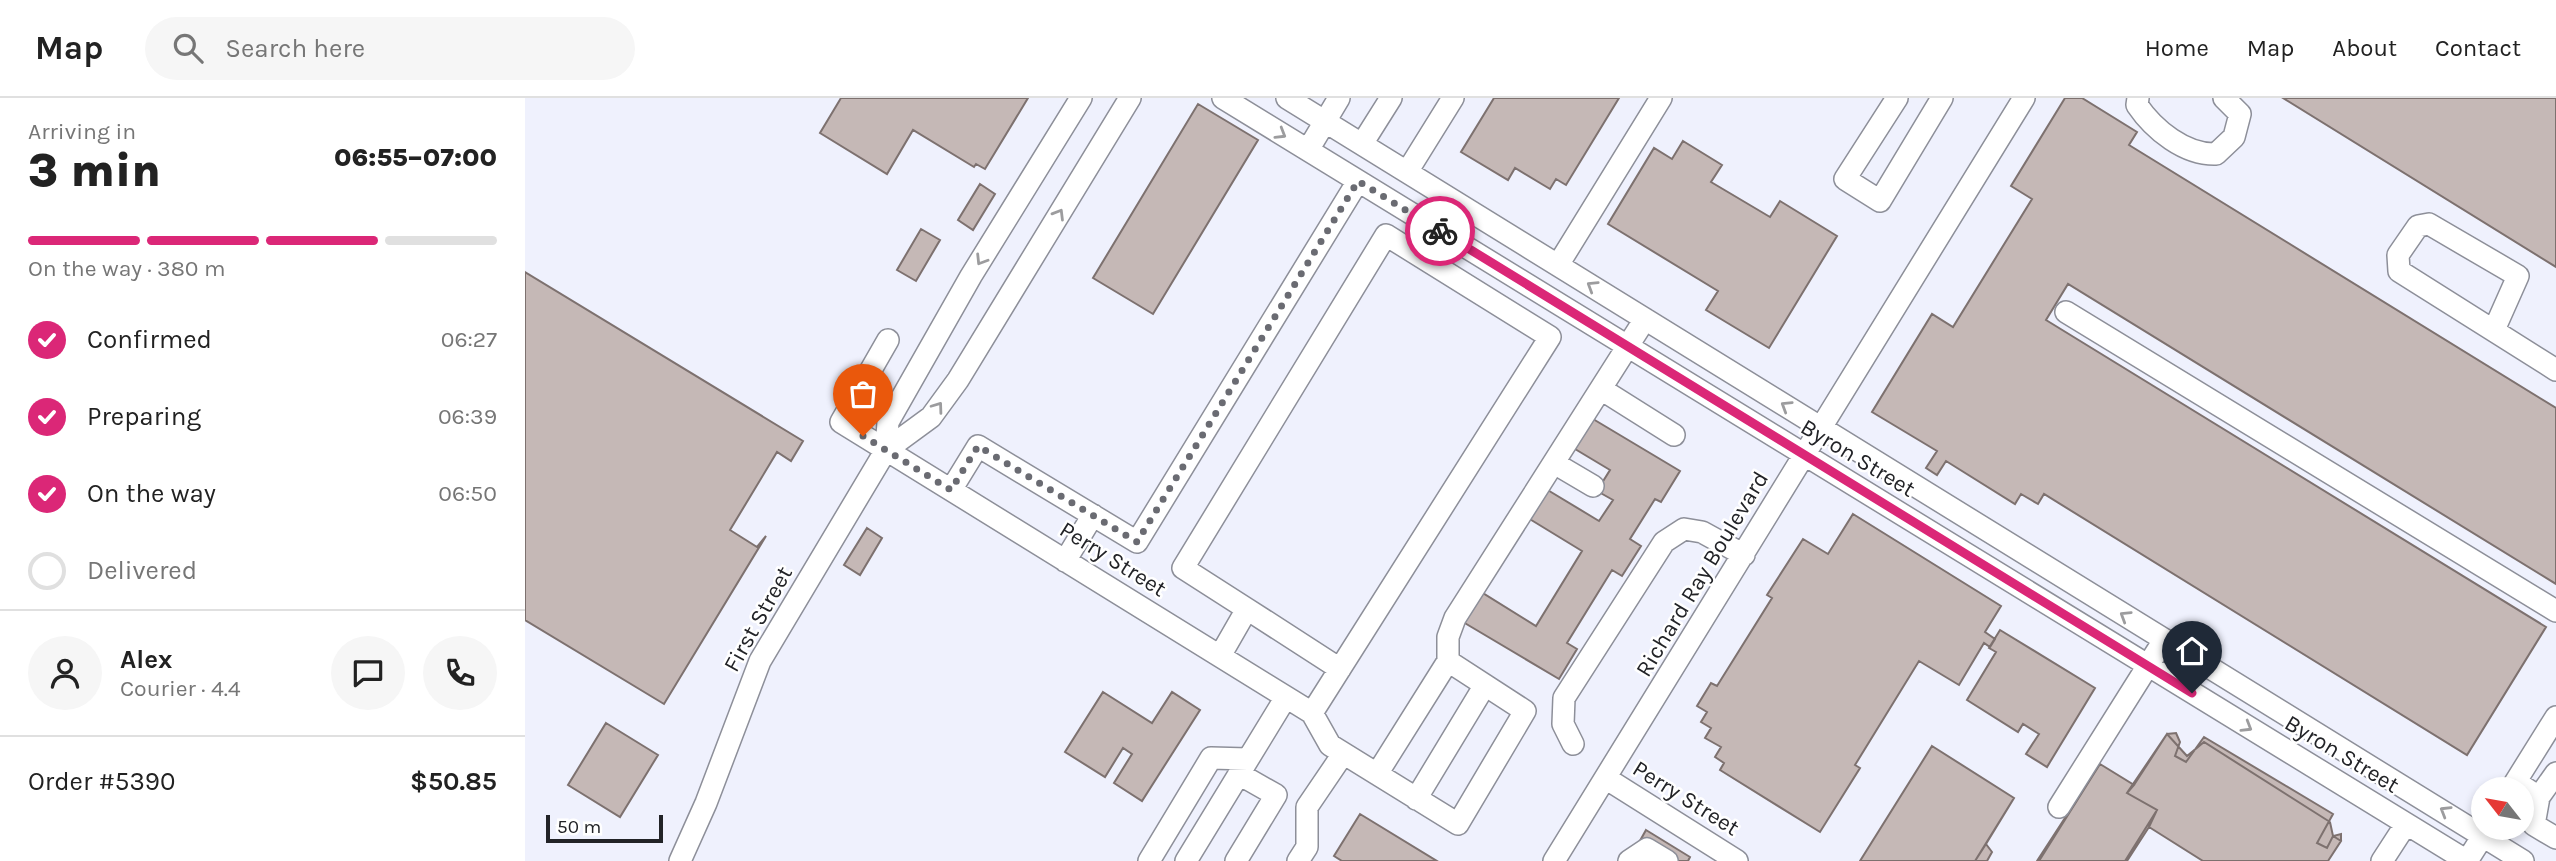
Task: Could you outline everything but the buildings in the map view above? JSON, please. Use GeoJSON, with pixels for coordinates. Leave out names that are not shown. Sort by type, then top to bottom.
{"type":"FeatureCollection","features":[{"type":"Feature","properties":{"kind":"street","name":"First Street"},"geometry":{"type":"LineString","coordinates":[[886,450],[888,422],[971,276],[1081,98]]}},
{"type":"Feature","properties":{"kind":"street","name":"First Street"},"geometry":{"type":"LineString","coordinates":[[680,861],[706,803],[760,661],[886,450],[931,417],[958,380],[1130,98]]}},
{"type":"Feature","properties":{"kind":"street","name":"Byron Street"},"geometry":{"type":"LineString","coordinates":[[1223,98],[2467,861]]}},
{"type":"Feature","properties":{"kind":"street","name":"Byron Street"},"geometry":{"type":"LineString","coordinates":[[1287,98],[2164,640],[2406,787],[2471,823]]}},
{"type":"Feature","properties":{"kind":"street"},"geometry":{"type":"LineString","coordinates":[[1308,150],[1339,98]]}},
{"type":"Feature","properties":{"kind":"street"},"geometry":{"type":"LineString","coordinates":[[1362,144],[1391,98]]}},
{"type":"Feature","properties":{"kind":"street"},"geometry":{"type":"LineString","coordinates":[[1407,172],[1453,98]]}},
{"type":"Feature","properties":{"kind":"street"},"geometry":{"type":"LineString","coordinates":[[1524,283],[1550,260],[1661,98]]}},
{"type":"Feature","properties":{"kind":"street"},"geometry":{"type":"LineString","coordinates":[[1897,98],[1846,179],[1880,201],[1942,98]]}},
{"type":"Feature","properties":{"kind":"street","name":"Richard Ray Boulevard"},"geometry":{"type":"LineString","coordinates":[[1554,861],[1607,779],[2024,98]]}},
{"type":"Feature","properties":{"kind":"street"},"geometry":{"type":"LineString","coordinates":[[2138,98],[2137,105],[2151,126],[2200,154],[2216,154],[2234,137],[2240,114],[2224,98]]}},
{"type":"Feature","properties":{"kind":"street"},"geometry":{"type":"LineString","coordinates":[[951,490],[978,446],[1137,542],[1358,181]]}},
{"type":"Feature","properties":{"kind":"street"},"geometry":{"type":"LineString","coordinates":[[2494,330],[2518,276],[2429,223],[2417,226],[2398,254],[2399,271],[2556,370]]}},
{"type":"Feature","properties":{"kind":"street"},"geometry":{"type":"LineString","coordinates":[[1340,668],[1183,568],[1386,235],[1550,337],[1312,713],[1330,745],[1458,824],[1525,711],[1447,661]]}},
{"type":"Feature","properties":{"kind":"street"},"geometry":{"type":"LineString","coordinates":[[2066,312],[2556,611]]}},
{"type":"Feature","properties":{"kind":"street"},"geometry":{"type":"LineString","coordinates":[[1377,774],[1447,661],[1448,636],[1455,618],[1645,319]]}},
{"type":"Feature","properties":{"kind":"street","name":"Perry Street"},"geometry":{"type":"LineString","coordinates":[[888,340],[841,422],[1312,713]]}},
{"type":"Feature","properties":{"kind":"street"},"geometry":{"type":"LineString","coordinates":[[1601,389],[1674,435]]}},
{"type":"Feature","properties":{"kind":"street"},"geometry":{"type":"LineString","coordinates":[[1554,463],[1593,486]]}},
{"type":"Feature","properties":{"kind":"street"},"geometry":{"type":"LineString","coordinates":[[1065,561],[1093,515]]}},
{"type":"Feature","properties":{"kind":"street"},"geometry":{"type":"LineString","coordinates":[[1573,744],[1563,724],[1565,698],[1664,542],[1684,529],[1702,532],[1744,555]]}},
{"type":"Feature","properties":{"kind":"street"},"geometry":{"type":"LineString","coordinates":[[1988,568],[2005,541]]}},
{"type":"Feature","properties":{"kind":"street"},"geometry":{"type":"LineString","coordinates":[[1220,656],[1247,609]]}},
{"type":"Feature","properties":{"kind":"street"},"geometry":{"type":"LineString","coordinates":[[2059,807],[2164,640]]}},
{"type":"Feature","properties":{"kind":"street"},"geometry":{"type":"LineString","coordinates":[[1416,799],[1485,685]]}},
{"type":"Feature","properties":{"kind":"street"},"geometry":{"type":"LineString","coordinates":[[1186,861],[1286,697]]}},
{"type":"Feature","properties":{"kind":"street"},"geometry":{"type":"LineString","coordinates":[[2519,777],[2556,717]]}},
{"type":"Feature","properties":{"kind":"street"},"geometry":{"type":"LineString","coordinates":[[1298,861],[1307,847],[1307,807],[1343,754]]}},
{"type":"Feature","properties":{"kind":"street"},"geometry":{"type":"LineString","coordinates":[[1149,861],[1211,758],[1244,766],[1276,795],[1236,861]]}},
{"type":"Feature","properties":{"kind":"street"},"geometry":{"type":"LineString","coordinates":[[2556,773],[2539,797],[2534,825],[2556,838]]}},
{"type":"Feature","properties":{"kind":"street","name":"Perry Street"},"geometry":{"type":"LineString","coordinates":[[1607,779],[1737,861]]}},
{"type":"Feature","properties":{"kind":"street"},"geometry":{"type":"LineString","coordinates":[[2382,861],[2398,819],[2406,787]]}},
{"type":"Feature","properties":{"kind":"street"},"geometry":{"type":"LineString","coordinates":[[2534,795],[2539,797]]}},
{"type":"Feature","properties":{"kind":"street"},"geometry":{"type":"LineString","coordinates":[[2467,861],[2480,840]]}},
{"type":"Feature","properties":{"kind":"street","name":"Byron Street"},"geometry":{"type":"LineString","coordinates":[[2497,840],[2523,861]]}},
{"type":"Feature","properties":{"kind":"street"},"geometry":{"type":"LineString","coordinates":[[1629,861],[1647,849],[1667,861]]}},
{"type":"Feature","properties":{"kind":"way so far"},"geometry":{"type":"LineString","coordinates":[[863,436],[951,490],[978,446],[1137,542],[1358,181],[1440,231]]}},
{"type":"Feature","properties":{"kind":"route"},"geometry":{"type":"LineString","coordinates":[[1440,231],[2192,693]]}}]}
